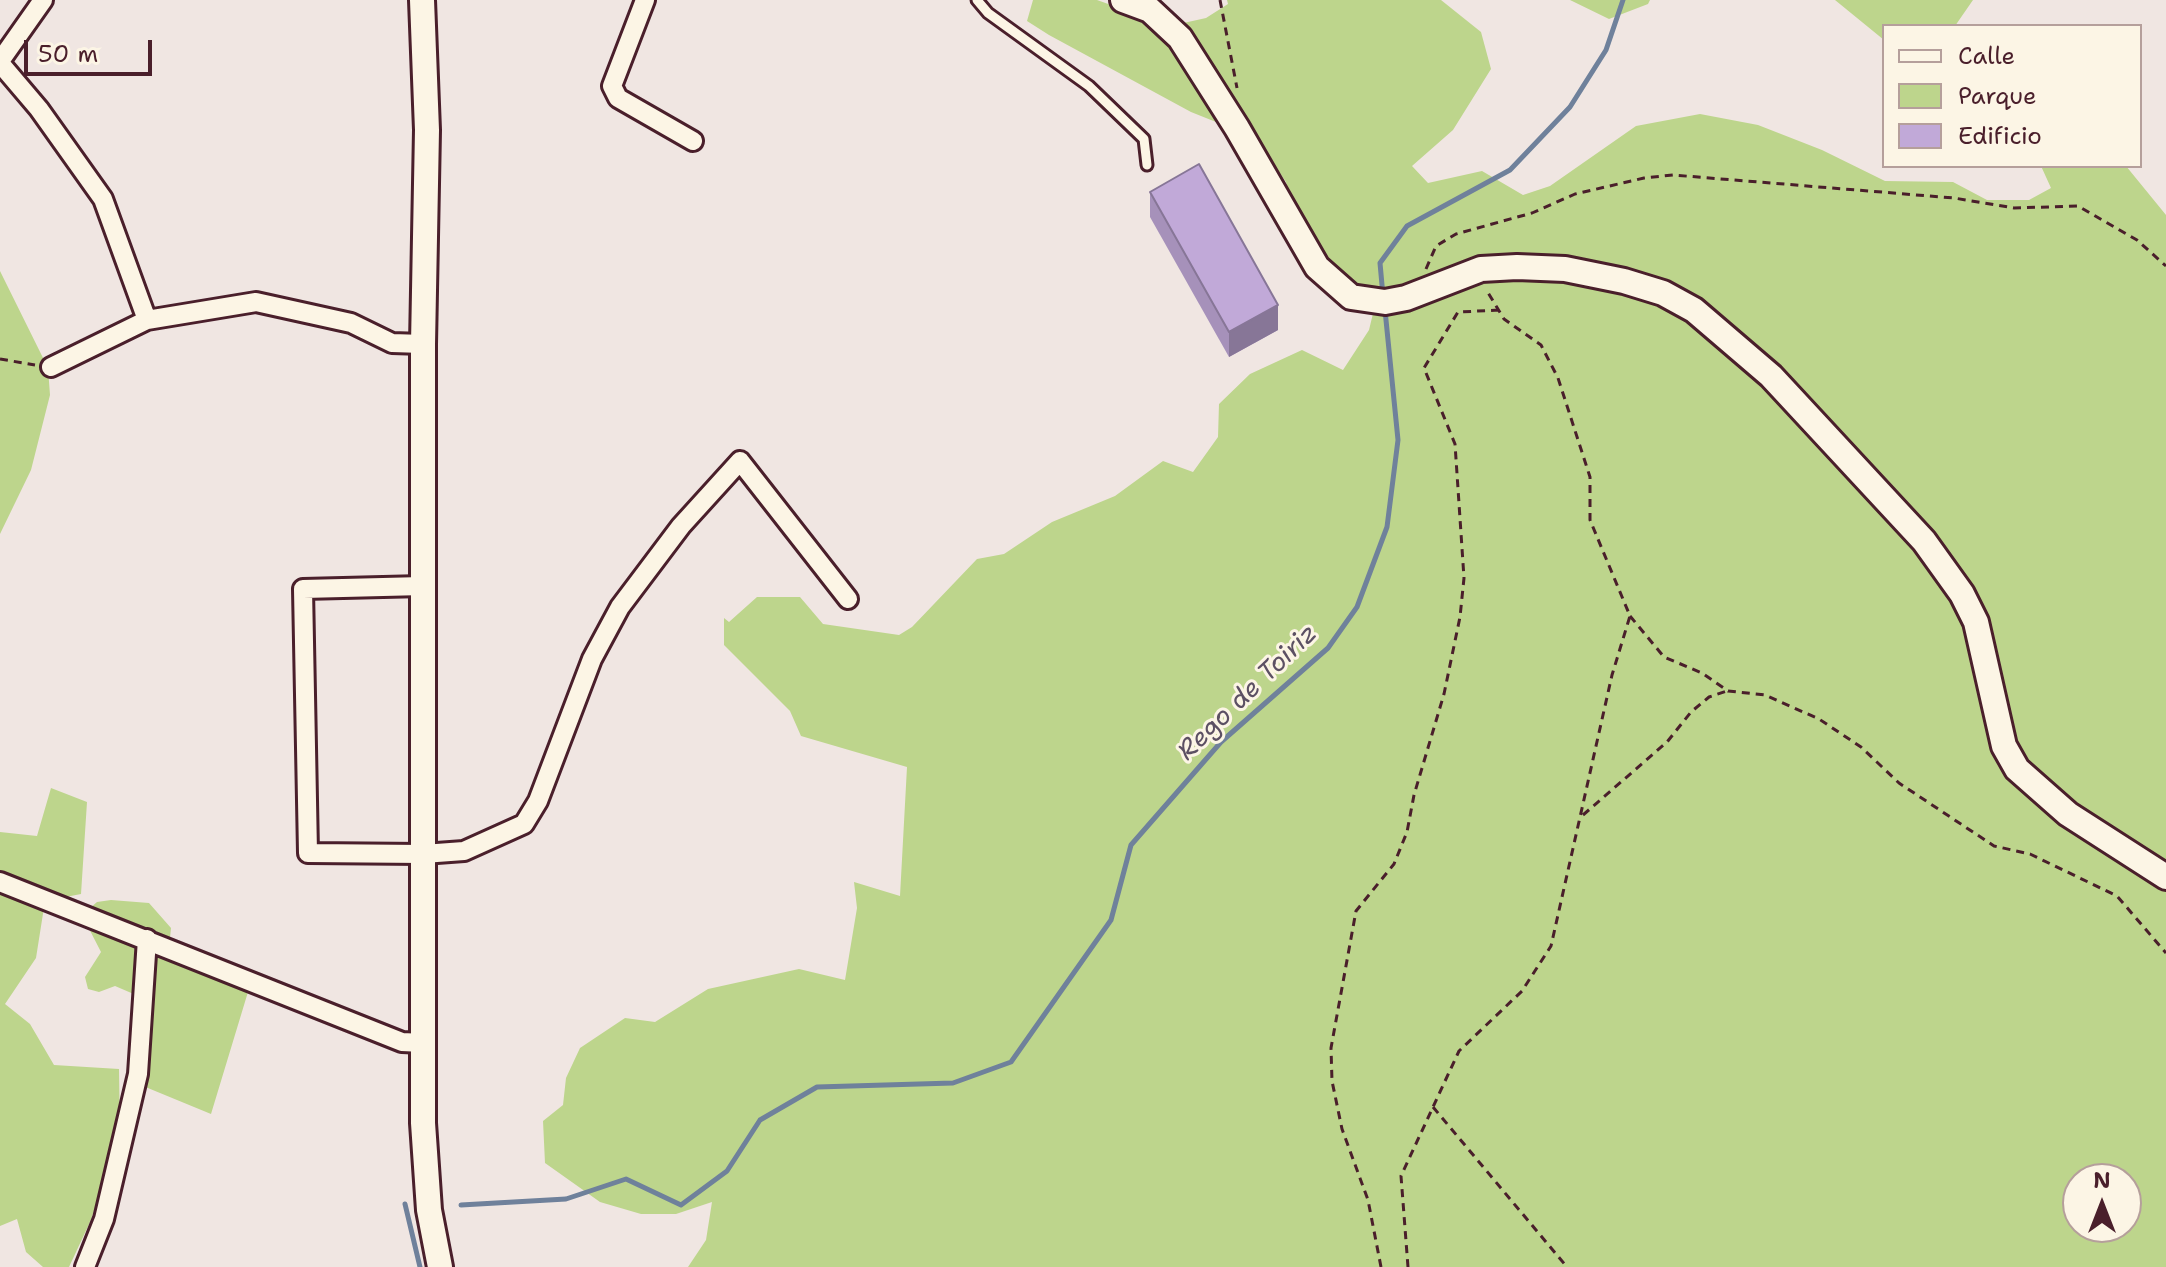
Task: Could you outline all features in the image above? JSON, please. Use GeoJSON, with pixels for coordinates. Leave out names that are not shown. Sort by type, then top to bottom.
{"type":"FeatureCollection","features":[{"type":"Feature","properties":{"kind":"street"},"geometry":{"type":"LineString","coordinates":[[43,0],[0,62],[39,109],[103,199],[147,320]]}},
{"type":"Feature","properties":{"kind":"street"},"geometry":{"type":"LineString","coordinates":[[422,0],[427,130],[423,344],[423,1123],[429,1210],[440,1267]]}},
{"type":"Feature","properties":{"kind":"street"},"geometry":{"type":"LineString","coordinates":[[645,0],[612,86],[618,98],[693,141]]}},
{"type":"Feature","properties":{"kind":"street"},"geometry":{"type":"LineString","coordinates":[[1123,0],[1150,10],[1180,38],[1237,128],[1317,267],[1345,293],[1358,300],[1385,302],[1481,269],[1565,269],[1663,293],[1694,310],[1771,376],[1924,541],[1962,594],[1979,633],[2004,746],[2017,769],[2068,814],[2166,877]]}},
{"type":"Feature","properties":{"kind":"street"},"geometry":{"type":"LineString","coordinates":[[51,367],[147,320],[256,302],[351,323],[392,343],[423,344]]}},
{"type":"Feature","properties":{"kind":"street"},"geometry":{"type":"LineString","coordinates":[[423,586],[303,589],[308,853],[423,854],[464,851],[524,824],[538,801],[592,659],[620,607],[681,526],[740,461],[848,599]]}},
{"type":"Feature","properties":{"kind":"street"},"geometry":{"type":"LineString","coordinates":[[0,882],[402,1042],[423,1043]]}},
{"type":"Feature","properties":{"kind":"street"},"geometry":{"type":"LineString","coordinates":[[85,1267],[104,1219],[138,1074],[147,939]]}},
{"type":"Feature","properties":{"kind":"lane"},"geometry":{"type":"LineString","coordinates":[[977,0],[988,13],[1100,96],[1144,139],[1147,165]]}},
{"type":"Feature","properties":{"kind":"path"},"geometry":{"type":"LineString","coordinates":[[1220,0],[1237,88]]}},
{"type":"Feature","properties":{"kind":"path"},"geometry":{"type":"LineString","coordinates":[[1414,294],[1436,246],[1456,234],[1532,213],[1575,194],[1644,178],[1673,175],[1954,198],[2014,208],[2078,206],[2137,240],[2166,266]]}},
{"type":"Feature","properties":{"kind":"path"},"geometry":{"type":"LineString","coordinates":[[1381,1267],[1368,1200],[1342,1129],[1332,1081],[1331,1048],[1356,911],[1394,864],[1407,832],[1414,795],[1444,694],[1460,617],[1464,578],[1455,444],[1442,408],[1428,385],[1424,368],[1458,312],[1500,310],[1504,319],[1541,345],[1558,378],[1590,477],[1590,520],[1630,616],[1664,657],[1702,673],[1728,691]]}},
{"type":"Feature","properties":{"kind":"path"},"geometry":{"type":"LineString","coordinates":[[0,359],[51,367]]}},
{"type":"Feature","properties":{"kind":"path"},"geometry":{"type":"LineString","coordinates":[[1408,1267],[1401,1176],[1459,1051],[1522,991],[1551,946],[1583,815],[1612,675],[1630,616]]}},
{"type":"Feature","properties":{"kind":"path"},"geometry":{"type":"LineString","coordinates":[[1583,815],[1667,742],[1691,712],[1709,697],[1728,691],[1765,695],[1819,719],[1861,747],[1899,783],[1994,846],[2030,854],[2117,896],[2166,953]]}},
{"type":"Feature","properties":{"kind":"path"},"geometry":{"type":"LineString","coordinates":[[1433,1107],[1567,1267]]}},
{"type":"Feature","properties":{"kind":"green space"},"geometry":{"type":"Polygon","coordinates":[[[1033,0],[1097,0],[1170,26],[1206,18],[1228,4],[1227,0],[1441,0],[1481,32],[1491,69],[1453,130],[1412,166],[1428,183],[1482,171],[1523,195],[1550,186],[1636,126],[1700,114],[1758,125],[1822,150],[1885,181],[1953,182],[1987,200],[2029,200],[2051,188],[2042,168],[2128,168],[2166,215],[2166,1267],[688,1267],[706,1240],[712,1202],[676,1214],[641,1214],[600,1202],[545,1163],[543,1121],[563,1105],[566,1078],[580,1048],[625,1018],[655,1022],[708,989],[799,969],[845,980],[857,908],[854,882],[900,896],[907,767],[801,736],[790,711],[724,645],[724,618],[729,622],[757,597],[800,597],[823,624],[899,635],[912,627],[977,559],[1004,554],[1052,522],[1115,496],[1163,461],[1193,472],[1218,437],[1219,404],[1250,374],[1302,350],[1343,370],[1369,330],[1377,297],[1350,282],[1312,251],[1293,218],[1286,182],[1256,138],[1191,112],[1027,21],[1033,0]]]}},
{"type":"Feature","properties":{"kind":"green space"},"geometry":{"type":"Polygon","coordinates":[[[1570,0],[1650,0],[1648,4],[1609,19],[1570,0]]]}},
{"type":"Feature","properties":{"kind":"green space"},"geometry":{"type":"Polygon","coordinates":[[[1835,0],[1973,0],[1956,24],[1882,24],[1882,38],[1835,0]]]}},
{"type":"Feature","properties":{"kind":"green space"},"geometry":{"type":"Polygon","coordinates":[[[0,271],[48,368],[50,395],[31,470],[0,534],[0,271]]]}},
{"type":"Feature","properties":{"kind":"green space"},"geometry":{"type":"Polygon","coordinates":[[[51,788],[87,802],[81,894],[45,901],[36,958],[5,1004],[30,1024],[54,1065],[119,1069],[120,1136],[90,1222],[69,1267],[43,1267],[26,1252],[17,1219],[0,1226],[0,832],[37,836],[51,788]]]}},
{"type":"Feature","properties":{"kind":"green space"},"geometry":{"type":"Polygon","coordinates":[[[97,902],[149,903],[171,928],[168,958],[251,982],[211,1114],[143,1086],[143,998],[115,986],[99,992],[88,989],[85,977],[101,952],[82,915],[97,902]]]}},
{"type":"Feature","properties":{"kind":"building"},"geometry":{"type":"Polygon","coordinates":[[[1199,164],[1278,305],[1229,332],[1150,192],[1199,164]]]}},
{"type":"Feature","properties":{"kind":"waterway","name":"Rego de Toiriz"},"geometry":{"type":"LineString","coordinates":[[1383,296],[1380,263],[1407,226],[1510,170],[1570,107],[1606,50],[1623,0]]}},
{"type":"Feature","properties":{"kind":"waterway","name":"Rego de Toiriz"},"geometry":{"type":"LineString","coordinates":[[461,1205],[566,1199],[626,1179],[681,1205],[727,1171],[760,1120],[817,1087],[953,1083],[1011,1062],[1111,920],[1131,845],[1221,742],[1328,648],[1357,607],[1387,527],[1398,440],[1385,310]]}},
{"type":"Feature","properties":{"kind":"waterway","name":"Rego de Toiriz"},"geometry":{"type":"LineString","coordinates":[[405,1204],[420,1267]]}}]}
